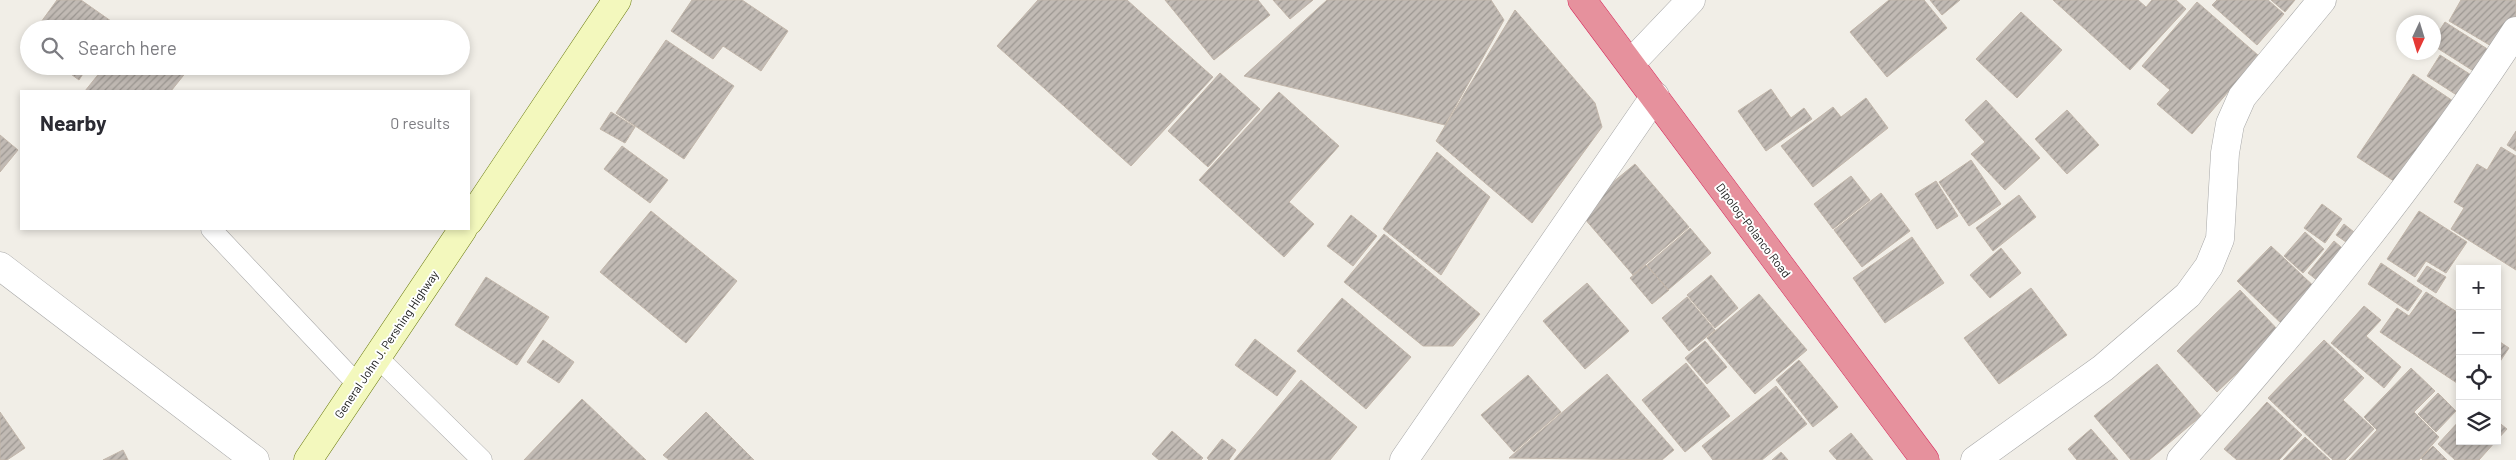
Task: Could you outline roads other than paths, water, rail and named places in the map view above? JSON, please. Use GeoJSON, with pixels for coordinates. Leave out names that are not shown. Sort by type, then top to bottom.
{"type":"FeatureCollection","features":[{"type":"Feature","properties":{"kind":"highway","name":"Dipolog-Polanco Road"},"geometry":{"type":"LineString","coordinates":[[1582,0],[1631,63],[1925,460]]}},
{"type":"Feature","properties":{"kind":"main road"},"geometry":{"type":"LineString","coordinates":[[470,219],[616,0]]}},
{"type":"Feature","properties":{"kind":"main road","name":"General John J. Pershing Highway"},"geometry":{"type":"LineString","coordinates":[[308,460],[462,230]]}},
{"type":"Feature","properties":{"kind":"street"},"geometry":{"type":"LineString","coordinates":[[1631,63],[1690,0]]}},
{"type":"Feature","properties":{"kind":"street"},"geometry":{"type":"LineString","coordinates":[[1975,460],[2103,368],[2188,295],[2209,266],[2220,239],[2225,153],[2230,124],[2242,97],[2322,0]]}},
{"type":"Feature","properties":{"kind":"street"},"geometry":{"type":"LineString","coordinates":[[2180,460],[2222,413],[2368,236],[2469,102],[2516,32]]}},
{"type":"Feature","properties":{"kind":"street"},"geometry":{"type":"LineString","coordinates":[[1404,460],[1655,96]]}},
{"type":"Feature","properties":{"kind":"street"},"geometry":{"type":"LineString","coordinates":[[0,266],[255,460]]}},
{"type":"Feature","properties":{"kind":"lane"},"geometry":{"type":"LineString","coordinates":[[212,230],[358,386]]}},
{"type":"Feature","properties":{"kind":"lane"},"geometry":{"type":"LineString","coordinates":[[378,357],[482,460]]}}]}
